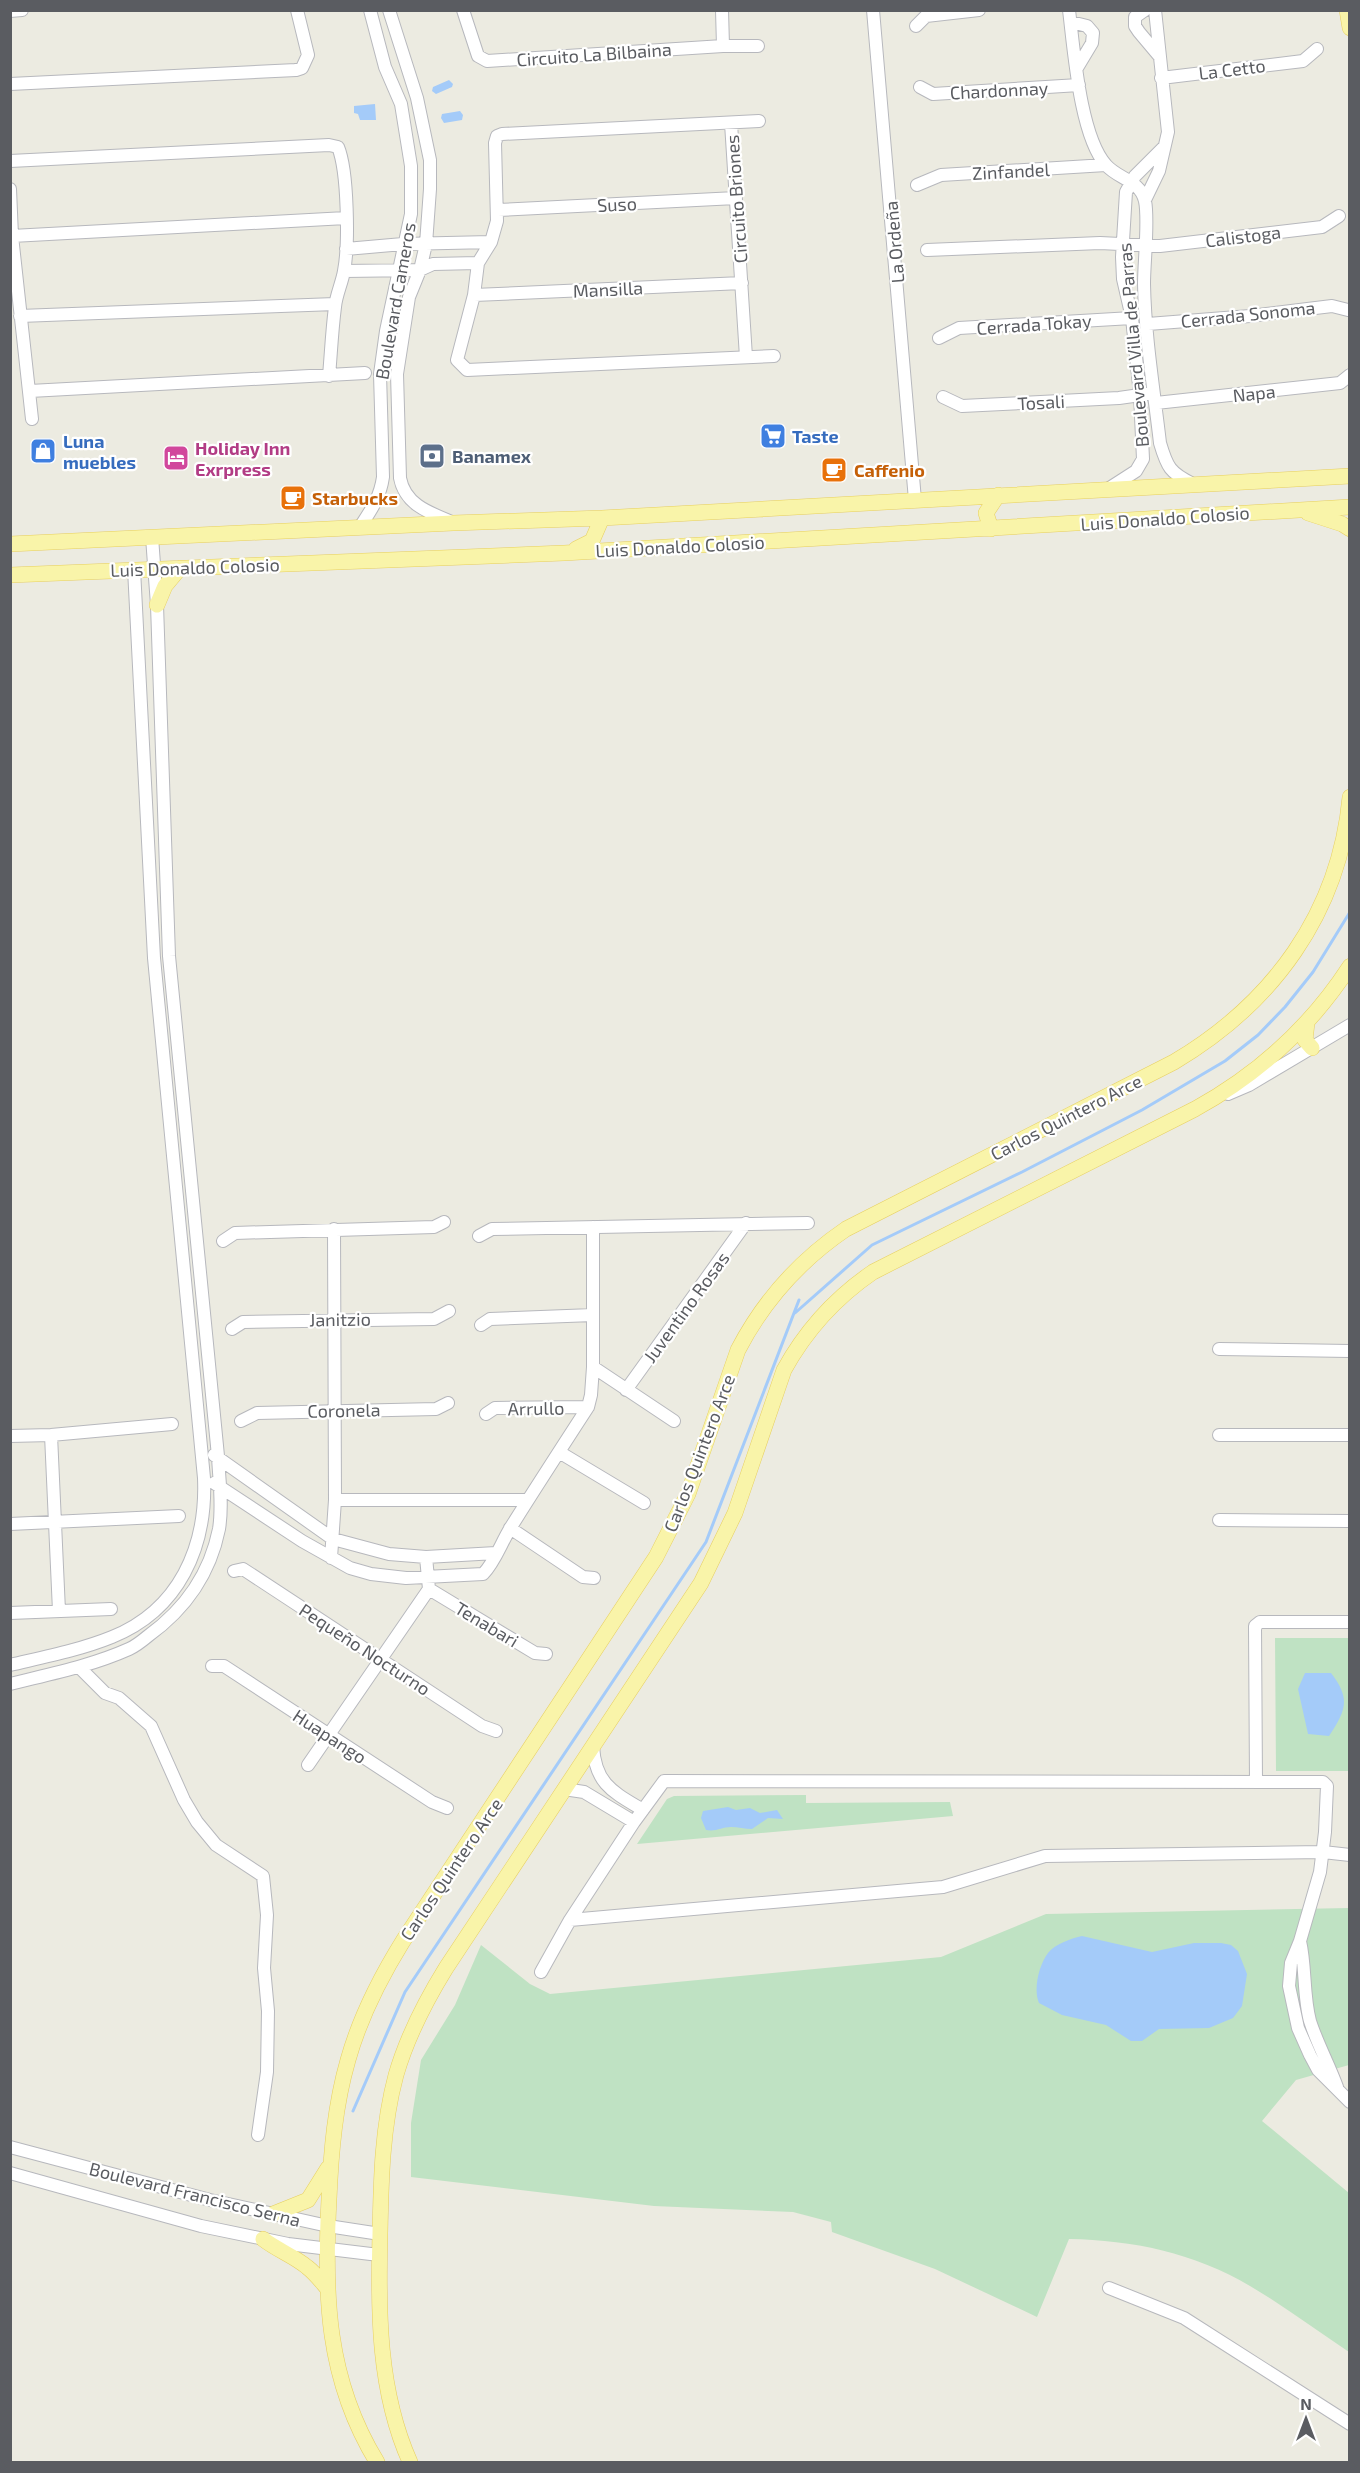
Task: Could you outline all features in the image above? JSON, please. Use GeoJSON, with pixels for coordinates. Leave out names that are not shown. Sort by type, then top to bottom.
{"type":"FeatureCollection","features":[{"type":"Feature","properties":{"kind":"main road"},"geometry":{"type":"LineString","coordinates":[[1347,10],[1350,27]]}},
{"type":"Feature","properties":{"kind":"main road"},"geometry":{"type":"LineString","coordinates":[[1318,478],[1350,467]]}},
{"type":"Feature","properties":{"kind":"main road","name":"Luis Donaldo Colosio"},"geometry":{"type":"LineString","coordinates":[[10,544],[602,518],[1350,476]]}},
{"type":"Feature","properties":{"kind":"main road"},"geometry":{"type":"LineString","coordinates":[[991,529],[986,513],[998,495]]}},
{"type":"Feature","properties":{"kind":"main road","name":"Luis Donaldo Colosio"},"geometry":{"type":"LineString","coordinates":[[10,575],[564,553],[1350,507]]}},
{"type":"Feature","properties":{"kind":"main road"},"geometry":{"type":"LineString","coordinates":[[1300,510],[1342,524],[1350,529]]}},
{"type":"Feature","properties":{"kind":"main road"},"geometry":{"type":"LineString","coordinates":[[564,553],[586,546],[592,541],[602,518]]}},
{"type":"Feature","properties":{"kind":"main road"},"geometry":{"type":"LineString","coordinates":[[157,605],[165,586],[180,568]]}},
{"type":"Feature","properties":{"kind":"main road","name":"Carlos Quintero Arce"},"geometry":{"type":"LineString","coordinates":[[377,2463],[354,2420],[338,2369],[331,2333],[327,2288],[331,2163],[340,2093],[348,2061],[370,1998],[403,1941],[656,1557],[688,1494],[738,1350],[761,1310],[799,1266],[846,1230],[1174,1062],[1207,1042],[1244,1012],[1283,969],[1314,921],[1336,867],[1350,797]]}},
{"type":"Feature","properties":{"kind":"main road"},"geometry":{"type":"LineString","coordinates":[[410,2463],[399,2434],[380,2336],[381,2190],[390,2103],[396,2074],[413,2028],[446,1968],[701,1582],[735,1513],[784,1370],[803,1339],[828,1309],[857,1283],[890,1263],[1199,1107],[1256,1069],[1306,1023],[1350,966]]}},
{"type":"Feature","properties":{"kind":"main road"},"geometry":{"type":"LineString","coordinates":[[1306,1023],[1305,1040],[1312,1048]]}},
{"type":"Feature","properties":{"kind":"main road"},"geometry":{"type":"LineString","coordinates":[[273,2214],[308,2200],[331,2163]]}},
{"type":"Feature","properties":{"kind":"main road"},"geometry":{"type":"LineString","coordinates":[[263,2240],[280,2253],[309,2268],[327,2288]]}},
{"type":"Feature","properties":{"kind":"street"},"geometry":{"type":"LineString","coordinates":[[10,11],[22,10]]}},
{"type":"Feature","properties":{"kind":"street"},"geometry":{"type":"LineString","coordinates":[[10,84],[296,70],[302,68],[308,55],[297,10]]}},
{"type":"Feature","properties":{"kind":"street","name":"Boulevard Cameros"},"geometry":{"type":"LineString","coordinates":[[360,527],[376,504],[383,477],[380,374],[386,331],[411,214],[411,166],[401,104],[385,67],[370,10]]}},
{"type":"Feature","properties":{"kind":"street","name":"Boulevard Cameros"},"geometry":{"type":"LineString","coordinates":[[389,10],[417,98],[430,160],[426,244],[420,270],[409,297],[397,374],[402,485],[412,501],[420,508],[453,523]]}},
{"type":"Feature","properties":{"kind":"street","name":"Circuito La Bilbaina"},"geometry":{"type":"LineString","coordinates":[[463,10],[478,56],[487,61],[723,46],[758,46]]}},
{"type":"Feature","properties":{"kind":"street"},"geometry":{"type":"LineString","coordinates":[[722,10],[723,46]]}},
{"type":"Feature","properties":{"kind":"street","name":"La Ordeña"},"geometry":{"type":"LineString","coordinates":[[873,10],[915,500]]}},
{"type":"Feature","properties":{"kind":"street"},"geometry":{"type":"LineString","coordinates":[[916,26],[926,16],[979,10]]}},
{"type":"Feature","properties":{"kind":"street"},"geometry":{"type":"LineString","coordinates":[[1145,10],[1136,17],[1135,26],[1160,57]]}},
{"type":"Feature","properties":{"kind":"street","name":"Boulevard Villa de Parras"},"geometry":{"type":"LineString","coordinates":[[1155,10],[1168,125],[1159,171],[1145,200],[1144,247],[1148,324],[1160,443],[1167,465],[1179,477],[1193,484]]}},
{"type":"Feature","properties":{"kind":"street"},"geometry":{"type":"LineString","coordinates":[[1070,16],[1087,26],[1093,33],[1092,43],[1077,68]]}},
{"type":"Feature","properties":{"kind":"street"},"geometry":{"type":"LineString","coordinates":[[1070,16],[1079,85],[1094,144],[1106,165],[1138,187],[1145,200]]}},
{"type":"Feature","properties":{"kind":"street","name":"La Cetto"},"geometry":{"type":"LineString","coordinates":[[1161,78],[1303,61],[1317,49]]}},
{"type":"Feature","properties":{"kind":"street","name":"Chardonnay"},"geometry":{"type":"LineString","coordinates":[[920,87],[933,94],[1079,85]]}},
{"type":"Feature","properties":{"kind":"street"},"geometry":{"type":"LineString","coordinates":[[401,104],[417,98]]}},
{"type":"Feature","properties":{"kind":"street"},"geometry":{"type":"LineString","coordinates":[[731,123],[759,121]]}},
{"type":"Feature","properties":{"kind":"street","name":"Circuito Briones"},"geometry":{"type":"LineString","coordinates":[[731,123],[736,198],[746,357],[467,370],[458,360],[474,295],[478,263],[491,242],[498,210],[495,139],[500,134],[731,123]]}},
{"type":"Feature","properties":{"kind":"street"},"geometry":{"type":"LineString","coordinates":[[10,161],[329,145],[338,147],[341,155],[346,218],[346,249],[344,271],[335,304],[329,376]]}},
{"type":"Feature","properties":{"kind":"street"},"geometry":{"type":"LineString","coordinates":[[1131,181],[1164,147]]}},
{"type":"Feature","properties":{"kind":"street","name":"Zinfandel"},"geometry":{"type":"LineString","coordinates":[[917,185],[941,175],[1106,165]]}},
{"type":"Feature","properties":{"kind":"street","name":"Boulevard Villa de Parras"},"geometry":{"type":"LineString","coordinates":[[1104,491],[1136,471],[1143,459],[1140,394],[1132,318],[1123,279],[1126,192],[1131,181]]}},
{"type":"Feature","properties":{"kind":"street"},"geometry":{"type":"LineString","coordinates":[[10,189],[12,236],[32,419]]}},
{"type":"Feature","properties":{"kind":"street","name":"Suso"},"geometry":{"type":"LineString","coordinates":[[498,210],[736,198]]}},
{"type":"Feature","properties":{"kind":"street","name":"Calistoga"},"geometry":{"type":"LineString","coordinates":[[927,250],[1123,244],[1144,247],[1322,227],[1339,216]]}},
{"type":"Feature","properties":{"kind":"street"},"geometry":{"type":"LineString","coordinates":[[12,236],[346,218]]}},
{"type":"Feature","properties":{"kind":"street"},"geometry":{"type":"LineString","coordinates":[[346,249],[403,244],[491,242]]}},
{"type":"Feature","properties":{"kind":"street"},"geometry":{"type":"LineString","coordinates":[[344,271],[420,270],[433,264],[478,263]]}},
{"type":"Feature","properties":{"kind":"street","name":"Mansilla"},"geometry":{"type":"LineString","coordinates":[[474,295],[742,283]]}},
{"type":"Feature","properties":{"kind":"street"},"geometry":{"type":"LineString","coordinates":[[20,316],[335,304]]}},
{"type":"Feature","properties":{"kind":"street","name":"Cerrada Sonoma"},"geometry":{"type":"LineString","coordinates":[[1148,324],[1250,316],[1332,306],[1348,310]]}},
{"type":"Feature","properties":{"kind":"street","name":"Cerrada Tokay"},"geometry":{"type":"LineString","coordinates":[[939,338],[959,328],[1132,318]]}},
{"type":"Feature","properties":{"kind":"street"},"geometry":{"type":"LineString","coordinates":[[746,357],[774,356]]}},
{"type":"Feature","properties":{"kind":"street"},"geometry":{"type":"LineString","coordinates":[[30,391],[365,373]]}},
{"type":"Feature","properties":{"kind":"street"},"geometry":{"type":"LineString","coordinates":[[380,374],[397,374]]}},
{"type":"Feature","properties":{"kind":"street","name":"Napa"},"geometry":{"type":"LineString","coordinates":[[1140,394],[1155,398],[1340,383],[1350,375]]}},
{"type":"Feature","properties":{"kind":"street","name":"Tosali"},"geometry":{"type":"LineString","coordinates":[[943,397],[962,406],[1119,398],[1140,394]]}},
{"type":"Feature","properties":{"kind":"street"},"geometry":{"type":"LineString","coordinates":[[10,1684],[79,1667],[131,1648],[168,1622],[198,1586],[219,1528],[218,1456],[169,956],[157,605],[152,537]]}},
{"type":"Feature","properties":{"kind":"street"},"geometry":{"type":"LineString","coordinates":[[10,1665],[70,1651],[113,1637],[138,1624],[159,1607],[176,1586],[191,1562],[202,1529],[205,1499],[204,1478],[154,958],[135,569]]}},
{"type":"Feature","properties":{"kind":"street"},"geometry":{"type":"LineString","coordinates":[[144,767],[163,767]]}},
{"type":"Feature","properties":{"kind":"street"},"geometry":{"type":"LineString","coordinates":[[154,958],[169,956]]}},
{"type":"Feature","properties":{"kind":"street"},"geometry":{"type":"LineString","coordinates":[[1199,1107],[1250,1085],[1350,1025]]}},
{"type":"Feature","properties":{"kind":"street"},"geometry":{"type":"LineString","coordinates":[[173,1161],[188,1159]]}},
{"type":"Feature","properties":{"kind":"street"},"geometry":{"type":"LineString","coordinates":[[223,1241],[236,1233],[434,1227],[444,1222]]}},
{"type":"Feature","properties":{"kind":"street","name":"Juventino Rosas"},"geometry":{"type":"LineString","coordinates":[[626,1390],[746,1223]]}},
{"type":"Feature","properties":{"kind":"street"},"geometry":{"type":"LineString","coordinates":[[479,1236],[492,1229],[808,1223]]}},
{"type":"Feature","properties":{"kind":"street"},"geometry":{"type":"LineString","coordinates":[[204,1478],[219,1485],[350,1568],[371,1574],[428,1583],[483,1574],[492,1566],[496,1553],[510,1528],[588,1407],[593,1367],[593,1227]]}},
{"type":"Feature","properties":{"kind":"street"},"geometry":{"type":"LineString","coordinates":[[332,1558],[335,1500],[334,1229]]}},
{"type":"Feature","properties":{"kind":"street","name":"Janitzio"},"geometry":{"type":"LineString","coordinates":[[232,1329],[243,1322],[434,1319],[449,1311]]}},
{"type":"Feature","properties":{"kind":"street"},"geometry":{"type":"LineString","coordinates":[[481,1325],[490,1319],[593,1315]]}},
{"type":"Feature","properties":{"kind":"street"},"geometry":{"type":"LineString","coordinates":[[1219,1349],[1350,1351]]}},
{"type":"Feature","properties":{"kind":"street"},"geometry":{"type":"LineString","coordinates":[[593,1367],[674,1420]]}},
{"type":"Feature","properties":{"kind":"street","name":"Coronela"},"geometry":{"type":"LineString","coordinates":[[241,1421],[257,1413],[436,1409],[448,1404]]}},
{"type":"Feature","properties":{"kind":"street","name":"Arrullo"},"geometry":{"type":"LineString","coordinates":[[486,1414],[495,1408],[588,1407]]}},
{"type":"Feature","properties":{"kind":"street"},"geometry":{"type":"LineString","coordinates":[[10,1436],[51,1435],[172,1424]]}},
{"type":"Feature","properties":{"kind":"street"},"geometry":{"type":"LineString","coordinates":[[51,1435],[59,1611]]}},
{"type":"Feature","properties":{"kind":"street"},"geometry":{"type":"LineString","coordinates":[[1219,1435],[1350,1436]]}},
{"type":"Feature","properties":{"kind":"street"},"geometry":{"type":"LineString","coordinates":[[201,1452],[218,1456],[333,1539],[389,1554],[426,1557],[496,1553]]}},
{"type":"Feature","properties":{"kind":"street"},"geometry":{"type":"LineString","coordinates":[[559,1452],[644,1503]]}},
{"type":"Feature","properties":{"kind":"street"},"geometry":{"type":"LineString","coordinates":[[335,1500],[528,1500]]}},
{"type":"Feature","properties":{"kind":"street"},"geometry":{"type":"LineString","coordinates":[[10,1524],[179,1516]]}},
{"type":"Feature","properties":{"kind":"street"},"geometry":{"type":"LineString","coordinates":[[1219,1520],[1350,1521]]}},
{"type":"Feature","properties":{"kind":"street"},"geometry":{"type":"LineString","coordinates":[[510,1528],[583,1577],[594,1578]]}},
{"type":"Feature","properties":{"kind":"street"},"geometry":{"type":"LineString","coordinates":[[308,1765],[381,1660],[428,1583],[426,1557]]}},
{"type":"Feature","properties":{"kind":"street","name":"Pequeño Nocturno"},"geometry":{"type":"LineString","coordinates":[[234,1571],[243,1569],[482,1726],[496,1731]]}},
{"type":"Feature","properties":{"kind":"street","name":"Tenabari"},"geometry":{"type":"LineString","coordinates":[[428,1583],[535,1653],[546,1654]]}},
{"type":"Feature","properties":{"kind":"street"},"geometry":{"type":"LineString","coordinates":[[10,1613],[111,1609]]}},
{"type":"Feature","properties":{"kind":"street"},"geometry":{"type":"LineString","coordinates":[[1256,1782],[1255,1626],[1260,1622],[1350,1622]]}},
{"type":"Feature","properties":{"kind":"street","name":"Huapango"},"geometry":{"type":"LineString","coordinates":[[212,1665],[225,1666],[432,1802],[447,1808]]}},
{"type":"Feature","properties":{"kind":"street"},"geometry":{"type":"LineString","coordinates":[[79,1667],[105,1693],[119,1698],[151,1726],[184,1800],[197,1822],[216,1845],[263,1876],[267,1915],[264,1968],[268,2011],[267,2072],[258,2135]]}},
{"type":"Feature","properties":{"kind":"street"},"geometry":{"type":"LineString","coordinates":[[593,1746],[597,1772],[613,1791],[643,1810]]}},
{"type":"Feature","properties":{"kind":"street"},"geometry":{"type":"LineString","coordinates":[[541,1972],[570,1920],[634,1822],[662,1783],[667,1781],[1326,1783],[1320,1872],[1300,1941],[1291,1963],[1289,1986],[1303,2040],[1317,2070],[1350,2102]]}},
{"type":"Feature","properties":{"kind":"street"},"geometry":{"type":"LineString","coordinates":[[564,1789],[584,1791],[634,1822]]}},
{"type":"Feature","properties":{"kind":"street"},"geometry":{"type":"LineString","coordinates":[[606,1803],[613,1791]]}},
{"type":"Feature","properties":{"kind":"street"},"geometry":{"type":"LineString","coordinates":[[570,1920],[944,1887],[1045,1856],[1323,1852],[1350,1855]]}},
{"type":"Feature","properties":{"kind":"street","name":"Boulevard Francisco Serna"},"geometry":{"type":"LineString","coordinates":[[10,2147],[210,2200],[328,2226],[380,2234]]}},
{"type":"Feature","properties":{"kind":"street","name":"Boulevard Francisco Serna"},"geometry":{"type":"LineString","coordinates":[[10,2173],[201,2226],[263,2240],[379,2255]]}},
{"type":"Feature","properties":{"kind":"street"},"geometry":{"type":"LineString","coordinates":[[1109,2288],[1184,2318],[1350,2424]]}},
{"type":"Feature","properties":{"kind":"green space"},"geometry":{"type":"Polygon","coordinates":[[[1275,1638],[1349,1638],[1349,1771],[1276,1771],[1275,1638]]]}},
{"type":"Feature","properties":{"kind":"green space"},"geometry":{"type":"Polygon","coordinates":[[[806,1795],[806,1803],[950,1802],[953,1816],[637,1844],[667,1799],[674,1796],[806,1795]]]}},
{"type":"Feature","properties":{"kind":"green space"},"geometry":{"type":"Polygon","coordinates":[[[1349,1908],[1349,2065],[1296,2080],[1262,2121],[1349,2193],[1349,2352],[1250,2286],[1207,2265],[1163,2250],[1116,2242],[1069,2239],[1037,2317],[935,2269],[832,2232],[831,2222],[793,2212],[654,2206],[411,2177],[411,2123],[421,2060],[455,2005],[481,1945],[530,1984],[550,1994],[941,1957],[1046,1914],[1349,1908]]]}},
{"type":"Feature","properties":{"kind":"water"},"geometry":{"type":"Polygon","coordinates":[[[449,80],[453,84],[452,87],[436,94],[432,91],[433,87],[449,80]]]}},
{"type":"Feature","properties":{"kind":"water"},"geometry":{"type":"Polygon","coordinates":[[[375,104],[376,120],[360,120],[358,114],[354,113],[354,106],[375,104]]]}},
{"type":"Feature","properties":{"kind":"water"},"geometry":{"type":"Polygon","coordinates":[[[460,111],[463,115],[462,120],[444,123],[441,118],[442,114],[460,111]]]}},
{"type":"Feature","properties":{"kind":"water"},"geometry":{"type":"Polygon","coordinates":[[[1305,1673],[1331,1673],[1342,1690],[1344,1704],[1339,1719],[1329,1736],[1308,1734],[1298,1689],[1305,1673]]]}},
{"type":"Feature","properties":{"kind":"water"},"geometry":{"type":"Polygon","coordinates":[[[728,1807],[736,1810],[750,1808],[760,1813],[777,1810],[783,1819],[768,1818],[752,1829],[731,1827],[706,1830],[701,1818],[703,1811],[728,1807]]]}},
{"type":"Feature","properties":{"kind":"water"},"geometry":{"type":"Polygon","coordinates":[[[1082,1936],[1152,1952],[1194,1943],[1231,1945],[1238,1951],[1247,1974],[1242,2006],[1233,2018],[1209,2028],[1159,2029],[1142,2041],[1131,2041],[1106,2025],[1062,2015],[1039,2003],[1038,1977],[1042,1964],[1051,1950],[1064,1942],[1082,1936]]]}},
{"type":"Feature","properties":{"kind":"waterway"},"geometry":{"type":"LineString","coordinates":[[795,1313],[872,1245],[1142,1110],[1225,1061],[1258,1035],[1285,1007],[1313,972],[1350,912]]}},
{"type":"Feature","properties":{"kind":"waterway"},"geometry":{"type":"LineString","coordinates":[[353,2111],[405,1992],[706,1542],[799,1300]]}},
{"type":"Feature","properties":{"kind":"place","name":"Taste"},"geometry":{"type":"Point","coordinates":[773,436]}},
{"type":"Feature","properties":{"kind":"place","name":"Luna muebles"},"geometry":{"type":"Point","coordinates":[43,451]}},
{"type":"Feature","properties":{"kind":"place","name":"Banamex"},"geometry":{"type":"Point","coordinates":[432,456]}},
{"type":"Feature","properties":{"kind":"place","name":"Holiday Inn Exrpress"},"geometry":{"type":"Point","coordinates":[176,458]}},
{"type":"Feature","properties":{"kind":"place","name":"Caffenio"},"geometry":{"type":"Point","coordinates":[834,470]}},
{"type":"Feature","properties":{"kind":"place","name":"Starbucks"},"geometry":{"type":"Point","coordinates":[293,498]}}]}
